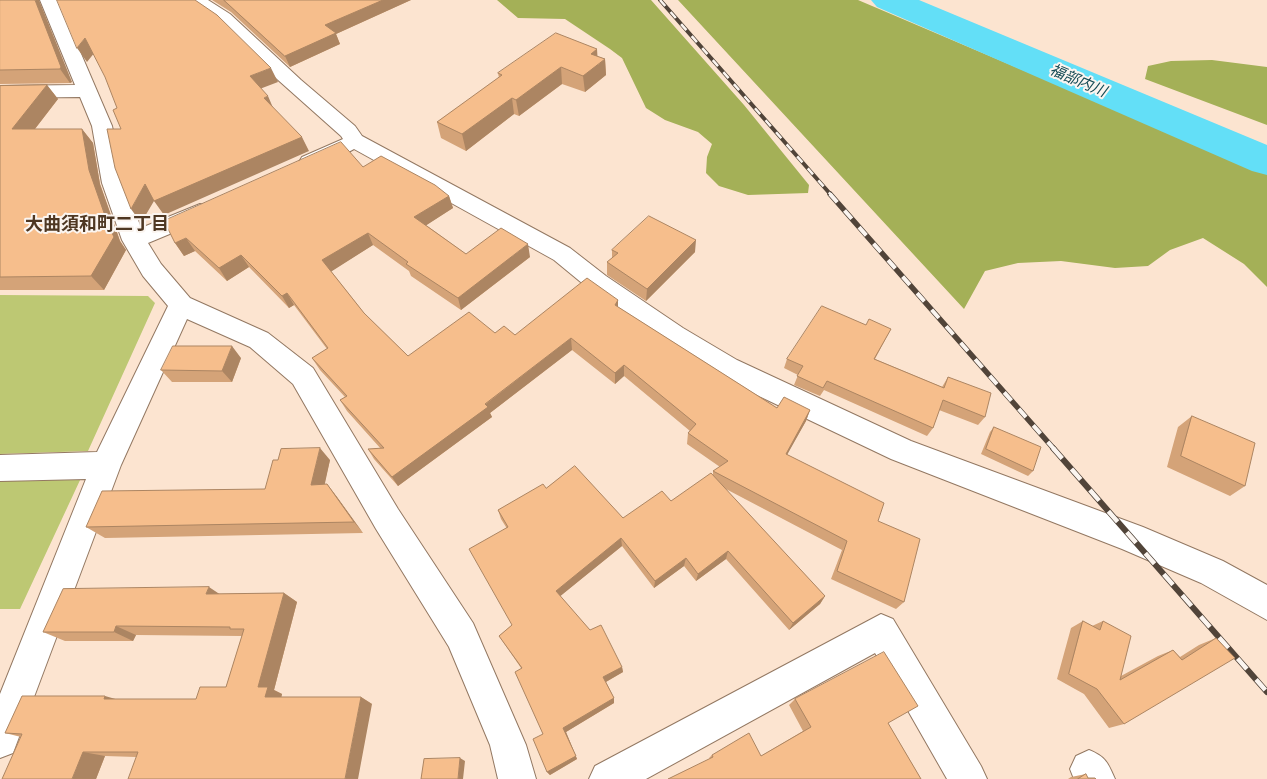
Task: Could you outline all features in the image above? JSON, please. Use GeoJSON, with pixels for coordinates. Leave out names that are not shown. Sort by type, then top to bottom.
{"type":"FeatureCollection","features":[{"type":"Feature","properties":{"kind":"street"},"geometry":{"type":"LineString","coordinates":[[49,0],[102,126],[114,183],[134,240],[152,270],[181,305],[259,340],[303,376],[386,519],[461,635],[508,746],[517,779]]}},
{"type":"Feature","properties":{"kind":"street"},"geometry":{"type":"LineString","coordinates":[[195,0],[212,8],[236,27],[264,56],[348,131],[355,141],[562,254],[597,282],[674,335],[727,368],[901,450],[1123,535],[1212,572],[1267,603]]}},
{"type":"Feature","properties":{"kind":"street"},"geometry":{"type":"LineString","coordinates":[[0,92],[88,91]]}},
{"type":"Feature","properties":{"kind":"street"},"geometry":{"type":"LineString","coordinates":[[291,170],[355,141]]}},
{"type":"Feature","properties":{"kind":"street"},"geometry":{"type":"LineString","coordinates":[[134,240],[218,203]]}},
{"type":"Feature","properties":{"kind":"street"},"geometry":{"type":"LineString","coordinates":[[1,734],[106,465],[181,305]]}},
{"type":"Feature","properties":{"kind":"street"},"geometry":{"type":"LineString","coordinates":[[0,468],[106,465]]}},
{"type":"Feature","properties":{"kind":"street"},"geometry":{"type":"LineString","coordinates":[[608,779],[881,631],[968,779]]}},
{"type":"Feature","properties":{"kind":"green space"},"geometry":{"type":"Polygon","coordinates":[[[497,0],[651,0],[744,105],[809,185],[808,193],[748,195],[719,186],[706,173],[707,157],[712,144],[698,132],[665,120],[646,108],[622,58],[565,19],[518,18],[497,0]]]}},
{"type":"Feature","properties":{"kind":"green space"},"geometry":{"type":"Polygon","coordinates":[[[678,0],[858,0],[1267,174],[1267,287],[1244,264],[1203,238],[1170,250],[1148,266],[1115,268],[1061,261],[1018,263],[985,271],[964,309],[678,0]]]}},
{"type":"Feature","properties":{"kind":"green space"},"geometry":{"type":"Polygon","coordinates":[[[1212,60],[1267,67],[1267,125],[1145,79],[1148,66],[1171,61],[1212,60]]]}},
{"type":"Feature","properties":{"kind":"green space"},"geometry":{"type":"Polygon","coordinates":[[[0,295],[148,296],[155,303],[88,451],[0,454],[0,295]]]}},
{"type":"Feature","properties":{"kind":"green space"},"geometry":{"type":"Polygon","coordinates":[[[81,478],[20,609],[0,609],[0,480],[81,478]]]}},
{"type":"Feature","properties":{"kind":"building"},"geometry":{"type":"Polygon","coordinates":[[[0,0],[35,0],[61,67],[60,69],[0,70],[0,0]]]}},
{"type":"Feature","properties":{"kind":"building"},"geometry":{"type":"Polygon","coordinates":[[[57,0],[195,0],[217,15],[271,68],[250,76],[268,96],[264,98],[302,137],[154,201],[145,184],[131,209],[115,168],[107,129],[121,129],[113,110],[117,108],[105,77],[85,38],[77,48],[57,0]]]}},
{"type":"Feature","properties":{"kind":"building"},"geometry":{"type":"Polygon","coordinates":[[[224,0],[383,0],[325,25],[336,33],[285,56],[224,0]]]}},
{"type":"Feature","properties":{"kind":"building"},"geometry":{"type":"Polygon","coordinates":[[[556,33],[597,49],[591,54],[605,59],[583,76],[561,67],[516,100],[512,98],[462,134],[437,122],[502,75],[498,73],[556,33]]]}},
{"type":"Feature","properties":{"kind":"building"},"geometry":{"type":"Polygon","coordinates":[[[47,85],[12,129],[82,129],[89,170],[114,237],[91,276],[0,277],[0,86],[47,85]]]}},
{"type":"Feature","properties":{"kind":"building"},"geometry":{"type":"Polygon","coordinates":[[[341,142],[363,167],[381,156],[435,185],[449,196],[414,217],[466,254],[501,228],[528,244],[458,298],[406,264],[408,262],[368,233],[322,260],[364,313],[408,356],[469,312],[495,333],[504,326],[515,335],[587,278],[618,300],[615,305],[777,408],[784,397],[810,410],[786,454],[884,503],[878,521],[920,539],[904,602],[837,571],[847,541],[713,471],[728,461],[688,433],[696,424],[624,365],[615,373],[571,338],[485,404],[488,407],[392,477],[368,449],[384,448],[340,400],[347,396],[312,358],[328,348],[287,293],[282,296],[241,255],[219,268],[186,238],[175,243],[164,221],[341,142]]]}},
{"type":"Feature","properties":{"kind":"building"},"geometry":{"type":"Polygon","coordinates":[[[649,216],[696,240],[647,289],[607,262],[618,253],[612,250],[649,216]]]}},
{"type":"Feature","properties":{"kind":"building"},"geometry":{"type":"Polygon","coordinates":[[[822,306],[866,325],[869,319],[891,329],[874,359],[944,388],[948,377],[991,393],[985,417],[943,400],[933,428],[827,381],[823,388],[797,376],[803,366],[787,359],[822,306]]]}},
{"type":"Feature","properties":{"kind":"building"},"geometry":{"type":"Polygon","coordinates":[[[173,346],[232,346],[222,371],[161,370],[173,346]]]}},
{"type":"Feature","properties":{"kind":"building"},"geometry":{"type":"Polygon","coordinates":[[[1192,416],[1255,443],[1245,486],[1181,456],[1192,416]]]}},
{"type":"Feature","properties":{"kind":"building"},"geometry":{"type":"Polygon","coordinates":[[[994,427],[1041,447],[1033,471],[986,449],[994,427]]]}},
{"type":"Feature","properties":{"kind":"building"},"geometry":{"type":"Polygon","coordinates":[[[320,448],[311,485],[327,484],[354,522],[86,527],[102,491],[265,489],[273,460],[278,460],[281,449],[320,448]]]}},
{"type":"Feature","properties":{"kind":"building"},"geometry":{"type":"Polygon","coordinates":[[[575,466],[623,518],[662,491],[671,501],[711,473],[825,596],[793,623],[728,551],[698,574],[686,558],[655,581],[621,538],[556,591],[590,630],[601,625],[622,667],[603,677],[614,698],[563,728],[576,756],[547,772],[533,739],[543,734],[515,672],[522,668],[499,636],[512,625],[469,549],[508,527],[498,510],[543,484],[546,488],[575,466]]]}},
{"type":"Feature","properties":{"kind":"building"},"geometry":{"type":"Polygon","coordinates":[[[209,587],[206,594],[284,593],[258,687],[268,687],[265,697],[361,697],[345,779],[128,779],[138,752],[83,752],[72,779],[2,779],[22,734],[5,733],[22,696],[105,696],[104,699],[196,699],[200,687],[226,687],[244,629],[230,629],[230,627],[116,626],[114,632],[43,632],[63,589],[209,587]]]}},
{"type":"Feature","properties":{"kind":"building"},"geometry":{"type":"Polygon","coordinates":[[[1083,621],[1100,630],[1103,621],[1131,636],[1120,680],[1173,650],[1182,660],[1216,638],[1235,658],[1124,724],[1097,689],[1069,674],[1083,621]]]}},
{"type":"Feature","properties":{"kind":"building"},"geometry":{"type":"Polygon","coordinates":[[[884,652],[918,706],[888,723],[921,779],[668,779],[713,757],[712,755],[749,733],[761,756],[811,727],[795,699],[884,652]]]}},
{"type":"Feature","properties":{"kind":"building"},"geometry":{"type":"Polygon","coordinates":[[[460,758],[458,779],[421,779],[424,759],[460,758]]]}},
{"type":"Feature","properties":{"kind":"building"},"geometry":{"type":"Polygon","coordinates":[[[1086,774],[1088,778],[1096,779],[1078,779],[1086,774]]]}},
{"type":"Feature","properties":{"kind":"waterway","name":"福部内川"},"geometry":{"type":"LineString","coordinates":[[889,0],[1267,161]]}},
{"type":"Feature","properties":{"kind":"railway"},"geometry":{"type":"LineString","coordinates":[[660,0],[832,196]]}},
{"type":"Feature","properties":{"kind":"railway"},"geometry":{"type":"LineString","coordinates":[[830,194],[1054,449]]}},
{"type":"Feature","properties":{"kind":"railway"},"geometry":{"type":"LineString","coordinates":[[1053,448],[1267,692]]}},
{"type":"Feature","properties":{"kind":"district","name":"大曲須和町二丁目"},"geometry":{"type":"Point","coordinates":[97,225]}}]}
